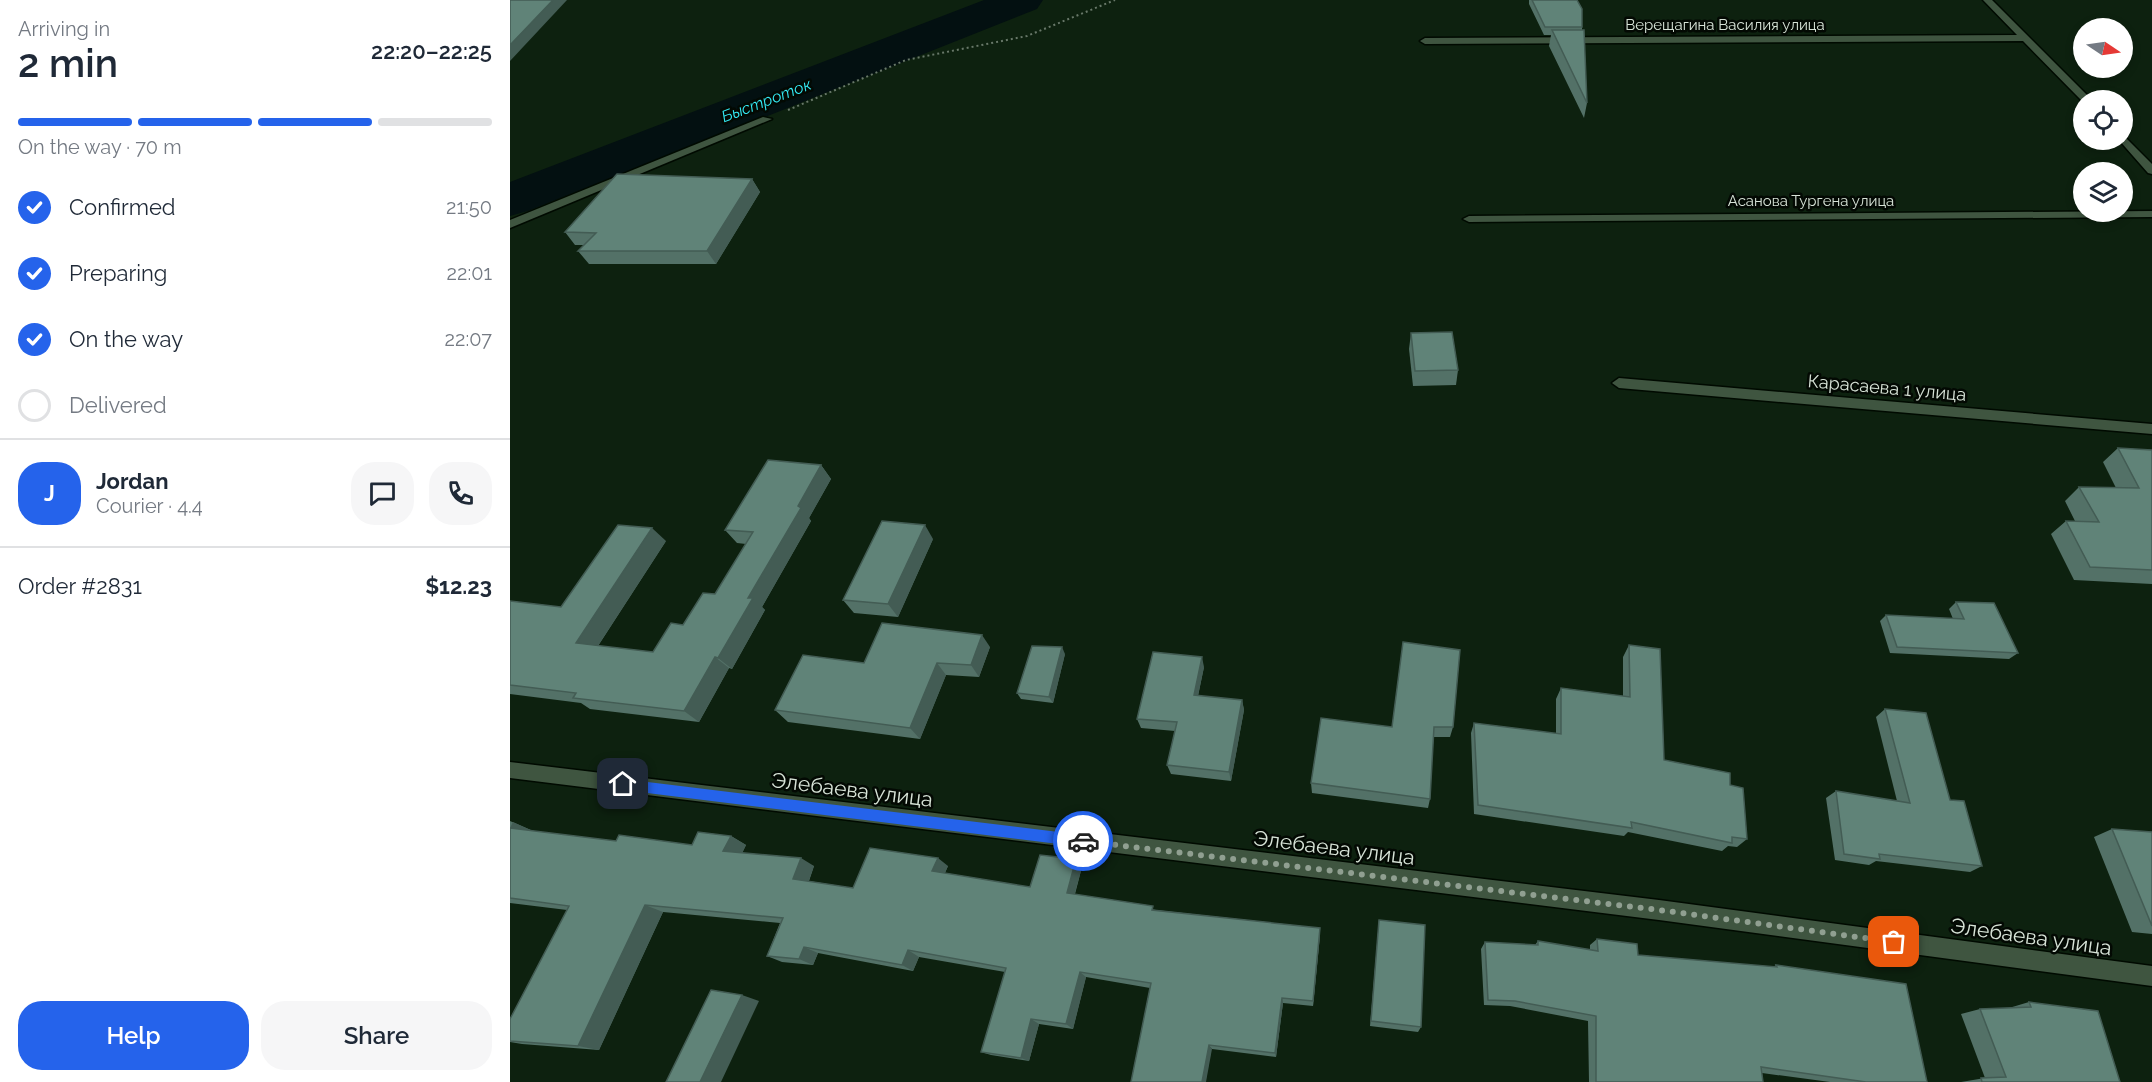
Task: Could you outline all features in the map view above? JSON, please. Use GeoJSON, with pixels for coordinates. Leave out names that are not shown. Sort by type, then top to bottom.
{"type":"FeatureCollection","features":[{"type":"Feature","properties":{"kind":"street"},"geometry":{"type":"LineString","coordinates":[[1987,0],[2077,90]]}},
{"type":"Feature","properties":{"kind":"street","name":"Верещагина Василия улица"},"geometry":{"type":"LineString","coordinates":[[1425,41],[2025,39]]}},
{"type":"Feature","properties":{"kind":"street"},"geometry":{"type":"LineString","coordinates":[[510,225],[767,119]]}},
{"type":"Feature","properties":{"kind":"street"},"geometry":{"type":"LineString","coordinates":[[2133,149],[2152,171]]}},
{"type":"Feature","properties":{"kind":"street","name":"Асанова Тургена улица"},"geometry":{"type":"LineString","coordinates":[[1470,219],[2152,214]]}},
{"type":"Feature","properties":{"kind":"street","name":"Карасаева 1 улица"},"geometry":{"type":"LineString","coordinates":[[1619,383],[2152,429]]}},
{"type":"Feature","properties":{"kind":"street","name":"Элебаева улица"},"geometry":{"type":"LineString","coordinates":[[510,770],[1647,909],[2152,976]]}},
{"type":"Feature","properties":{"kind":"path"},"geometry":{"type":"LineString","coordinates":[[767,119],[906,60],[1027,36],[1115,0]]}},
{"type":"Feature","properties":{"kind":"building"},"geometry":{"type":"Polygon","coordinates":[[[510,0],[553,0],[510,45],[510,0]]]}},
{"type":"Feature","properties":{"kind":"building"},"geometry":{"type":"Polygon","coordinates":[[[1532,0],[1577,0],[1582,9],[1582,27],[1545,27],[1532,0]]]}},
{"type":"Feature","properties":{"kind":"building"},"geometry":{"type":"Polygon","coordinates":[[[1552,30],[1584,30],[1587,103],[1552,30]]]}},
{"type":"Feature","properties":{"kind":"building"},"geometry":{"type":"Polygon","coordinates":[[[617,174],[752,179],[707,251],[578,251],[596,233],[565,232],[617,174]]]}},
{"type":"Feature","properties":{"kind":"building"},"geometry":{"type":"Polygon","coordinates":[[[1452,332],[1458,370],[1415,371],[1411,333],[1452,332]]]}},
{"type":"Feature","properties":{"kind":"building"},"geometry":{"type":"Polygon","coordinates":[[[2118,448],[2152,450],[2152,570],[2090,567],[2066,521],[2099,522],[2079,487],[2139,488],[2118,448]]]}},
{"type":"Feature","properties":{"kind":"building"},"geometry":{"type":"Polygon","coordinates":[[[768,460],[821,465],[798,506],[801,508],[748,598],[753,598],[684,711],[573,698],[576,693],[510,685],[510,601],[561,607],[618,525],[652,528],[576,643],[653,652],[671,623],[683,625],[703,593],[715,594],[753,532],[725,530],[768,460]]]}},
{"type":"Feature","properties":{"kind":"building"},"geometry":{"type":"Polygon","coordinates":[[[882,521],[925,525],[888,604],[843,600],[882,521]]]}},
{"type":"Feature","properties":{"kind":"building"},"geometry":{"type":"Polygon","coordinates":[[[1956,602],[1994,603],[2018,653],[1897,647],[1886,615],[1964,619],[1956,602]]]}},
{"type":"Feature","properties":{"kind":"building"},"geometry":{"type":"Polygon","coordinates":[[[882,623],[982,635],[971,665],[937,663],[910,728],[775,710],[803,655],[864,663],[882,623]]]}},
{"type":"Feature","properties":{"kind":"building"},"geometry":{"type":"Polygon","coordinates":[[[1403,642],[1460,650],[1453,727],[1434,727],[1430,799],[1311,783],[1321,718],[1392,727],[1403,642]]]}},
{"type":"Feature","properties":{"kind":"building"},"geometry":{"type":"Polygon","coordinates":[[[1629,645],[1660,649],[1664,760],[1730,773],[1730,785],[1743,788],[1747,839],[1732,837],[1732,843],[1631,822],[1632,828],[1478,805],[1474,723],[1561,734],[1561,688],[1630,697],[1629,645]]]}},
{"type":"Feature","properties":{"kind":"building"},"geometry":{"type":"Polygon","coordinates":[[[1032,646],[1062,647],[1049,697],[1017,693],[1032,646]]]}},
{"type":"Feature","properties":{"kind":"building"},"geometry":{"type":"Polygon","coordinates":[[[1153,652],[1202,657],[1194,695],[1242,700],[1229,772],[1167,765],[1177,722],[1137,719],[1153,652]]]}},
{"type":"Feature","properties":{"kind":"building"},"geometry":{"type":"Polygon","coordinates":[[[1885,709],[1926,713],[1950,800],[1964,801],[1982,866],[1879,854],[1880,859],[1844,854],[1836,791],[1910,803],[1885,709]]]}},
{"type":"Feature","properties":{"kind":"building"},"geometry":{"type":"Polygon","coordinates":[[[510,828],[616,841],[619,835],[692,845],[698,832],[731,836],[723,851],[801,858],[793,879],[853,888],[870,848],[938,858],[932,871],[1030,887],[1040,855],[1076,859],[1067,893],[1153,906],[1152,910],[1320,928],[1313,1001],[1282,998],[1275,1053],[1209,1045],[1202,1082],[1131,1082],[1151,983],[1080,972],[1066,1024],[1031,1019],[1021,1058],[981,1052],[1006,968],[908,950],[902,965],[804,947],[799,959],[767,956],[783,918],[645,905],[578,1046],[510,1041],[510,1019],[569,906],[510,898],[510,828]]]}},
{"type":"Feature","properties":{"kind":"building"},"geometry":{"type":"Polygon","coordinates":[[[2112,829],[2152,832],[2152,926],[2112,829]]]}},
{"type":"Feature","properties":{"kind":"building"},"geometry":{"type":"Polygon","coordinates":[[[1379,920],[1425,925],[1421,1027],[1371,1021],[1379,920]]]}},
{"type":"Feature","properties":{"kind":"building"},"geometry":{"type":"Polygon","coordinates":[[[1597,939],[1637,944],[1638,955],[1777,967],[1776,965],[1906,984],[1927,1082],[1866,1082],[1761,1067],[1763,1082],[1596,1082],[1596,1016],[1515,1001],[1488,1000],[1485,942],[1538,945],[1538,941],[1598,951],[1597,939]]]}},
{"type":"Feature","properties":{"kind":"building"},"geometry":{"type":"Polygon","coordinates":[[[711,990],[742,995],[700,1082],[666,1082],[711,990]]]}},
{"type":"Feature","properties":{"kind":"building"},"geometry":{"type":"Polygon","coordinates":[[[2029,1002],[2098,1011],[2120,1082],[1982,1082],[1981,1078],[2006,1077],[1980,1009],[2031,1007],[2029,1002]]]}},
{"type":"Feature","properties":{"kind":"waterway","name":"Быстроток"},"geometry":{"type":"LineString","coordinates":[[510,200],[1022,0]]}},
{"type":"Feature","properties":{"kind":"way so far"},"geometry":{"type":"LineString","coordinates":[[1083,841],[1659,910],[1894,942]]}},
{"type":"Feature","properties":{"kind":"route"},"geometry":{"type":"LineString","coordinates":[[623,784],[1083,841]]}}]}
